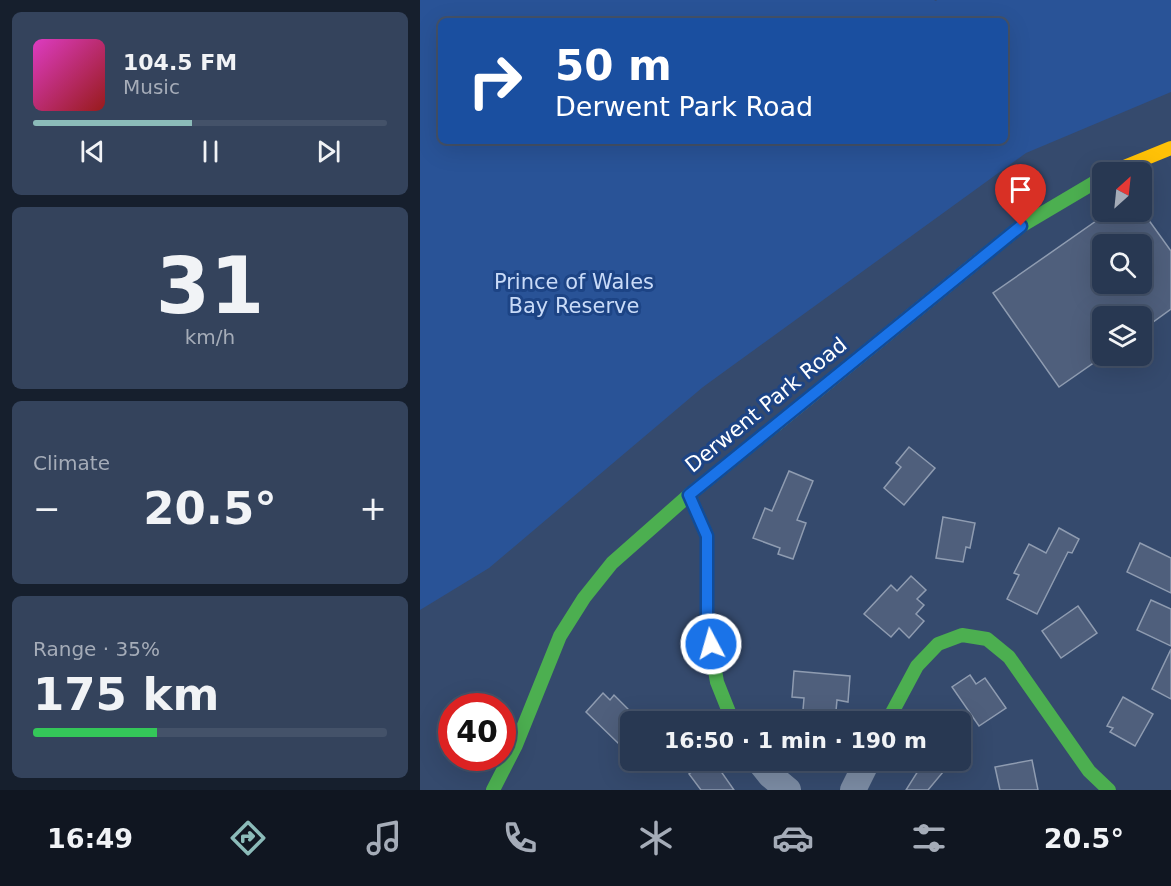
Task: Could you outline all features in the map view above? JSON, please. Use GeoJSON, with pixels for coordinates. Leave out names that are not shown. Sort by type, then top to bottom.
{"type":"FeatureCollection","features":[{"type":"Feature","properties":{"kind":"street"},"geometry":{"type":"LineString","coordinates":[[1137,162],[1171,148]]}},
{"type":"Feature","properties":{"kind":"street","name":"Derwent Park Road"},"geometry":{"type":"LineString","coordinates":[[493,790],[516,745],[560,636],[584,598],[612,563],[689,495],[1021,226],[1092,184]]}},
{"type":"Feature","properties":{"kind":"street"},"geometry":{"type":"LineString","coordinates":[[689,495],[707,536],[707,625],[717,682],[729,711]]}},
{"type":"Feature","properties":{"kind":"street"},"geometry":{"type":"LineString","coordinates":[[893,711],[917,666],[938,644],[962,635],[987,639],[1009,657],[1087,780],[1109,790]]}},
{"type":"Feature","properties":{"kind":"street"},"geometry":{"type":"LineString","coordinates":[[767,771],[788,790]]}},
{"type":"Feature","properties":{"kind":"street"},"geometry":{"type":"LineString","coordinates":[[854,790],[863,771]]}},
{"type":"Feature","properties":{"kind":"green space","name":"Prince of Wales Bay Reserve"},"geometry":{"type":"Polygon","coordinates":[[[420,0],[1171,0],[1171,92],[1026,153],[703,387],[489,568],[420,610],[420,0]]]}},
{"type":"Feature","properties":{"kind":"building"},"geometry":{"type":"Polygon","coordinates":[[[1095,222],[1150,222],[1171,251],[1171,309],[1152,323],[1152,306],[1092,306],[1092,364],[1059,387],[993,293],[1095,222]]]}},
{"type":"Feature","properties":{"kind":"building"},"geometry":{"type":"Polygon","coordinates":[[[909,447],[935,468],[904,505],[884,488],[901,467],[896,463],[909,447]]]}},
{"type":"Feature","properties":{"kind":"building"},"geometry":{"type":"Polygon","coordinates":[[[789,471],[813,481],[797,520],[806,523],[793,559],[778,554],[780,548],[753,538],[765,508],[772,511],[789,471]]]}},
{"type":"Feature","properties":{"kind":"building"},"geometry":{"type":"Polygon","coordinates":[[[943,517],[975,523],[970,548],[966,547],[963,562],[936,558],[943,517]]]}},
{"type":"Feature","properties":{"kind":"building"},"geometry":{"type":"Polygon","coordinates":[[[1059,528],[1079,539],[1072,553],[1068,552],[1037,614],[1007,599],[1019,575],[1014,573],[1029,544],[1046,553],[1059,528]]]}},
{"type":"Feature","properties":{"kind":"building"},"geometry":{"type":"Polygon","coordinates":[[[1140,543],[1171,558],[1171,593],[1127,572],[1140,543]]]}},
{"type":"Feature","properties":{"kind":"building"},"geometry":{"type":"Polygon","coordinates":[[[911,576],[926,590],[917,599],[924,605],[916,614],[924,621],[909,638],[899,628],[891,637],[864,614],[891,585],[897,591],[911,576]]]}},
{"type":"Feature","properties":{"kind":"building"},"geometry":{"type":"Polygon","coordinates":[[[1151,600],[1171,609],[1171,646],[1137,630],[1151,600]]]}},
{"type":"Feature","properties":{"kind":"building"},"geometry":{"type":"Polygon","coordinates":[[[1078,606],[1097,633],[1061,658],[1042,631],[1078,606]]]}},
{"type":"Feature","properties":{"kind":"building"},"geometry":{"type":"Polygon","coordinates":[[[1171,649],[1171,699],[1152,689],[1171,649]]]}},
{"type":"Feature","properties":{"kind":"building"},"geometry":{"type":"Polygon","coordinates":[[[794,671],[850,676],[848,702],[837,700],[836,711],[803,711],[804,698],[792,697],[794,671]]]}},
{"type":"Feature","properties":{"kind":"building"},"geometry":{"type":"Polygon","coordinates":[[[970,675],[976,684],[985,678],[1006,708],[979,726],[971,711],[969,711],[952,687],[970,675]]]}},
{"type":"Feature","properties":{"kind":"building"},"geometry":{"type":"Polygon","coordinates":[[[603,693],[610,700],[614,695],[630,711],[620,711],[619,744],[586,712],[603,693]]]}},
{"type":"Feature","properties":{"kind":"building"},"geometry":{"type":"Polygon","coordinates":[[[1123,697],[1153,714],[1135,746],[1110,732],[1113,728],[1107,726],[1123,697]]]}},
{"type":"Feature","properties":{"kind":"building"},"geometry":{"type":"Polygon","coordinates":[[[1032,760],[1038,790],[1000,790],[995,767],[1032,760]]]}},
{"type":"Feature","properties":{"kind":"building"},"geometry":{"type":"Polygon","coordinates":[[[693,771],[721,771],[734,790],[701,790],[689,774],[693,771]]]}},
{"type":"Feature","properties":{"kind":"building"},"geometry":{"type":"Polygon","coordinates":[[[918,771],[944,771],[928,790],[906,790],[918,771]]]}},
{"type":"Feature","properties":{"kind":"traffic: fast"},"geometry":{"type":"LineString","coordinates":[[979,260],[1021,226],[1092,184]]}},
{"type":"Feature","properties":{"kind":"traffic: fast"},"geometry":{"type":"LineString","coordinates":[[493,790],[516,745],[560,636],[584,598],[612,563],[689,495],[777,424]]}},
{"type":"Feature","properties":{"kind":"traffic: fast"},"geometry":{"type":"LineString","coordinates":[[689,495],[707,536],[707,625],[717,682],[729,711]]}},
{"type":"Feature","properties":{"kind":"traffic: fast"},"geometry":{"type":"LineString","coordinates":[[893,711],[917,666],[938,644],[962,635],[987,639],[1009,657],[1089,771],[1109,790]]}},
{"type":"Feature","properties":{"kind":"traffic: slow"},"geometry":{"type":"LineString","coordinates":[[1137,162],[1171,148]]}},
{"type":"Feature","properties":{"kind":"traffic: slow"},"geometry":{"type":"LineString","coordinates":[[777,424],[979,260]]}},
{"type":"Feature","properties":{"kind":"route"},"geometry":{"type":"LineString","coordinates":[[711,644],[707,625],[707,536],[689,495],[1021,226]]}}]}
